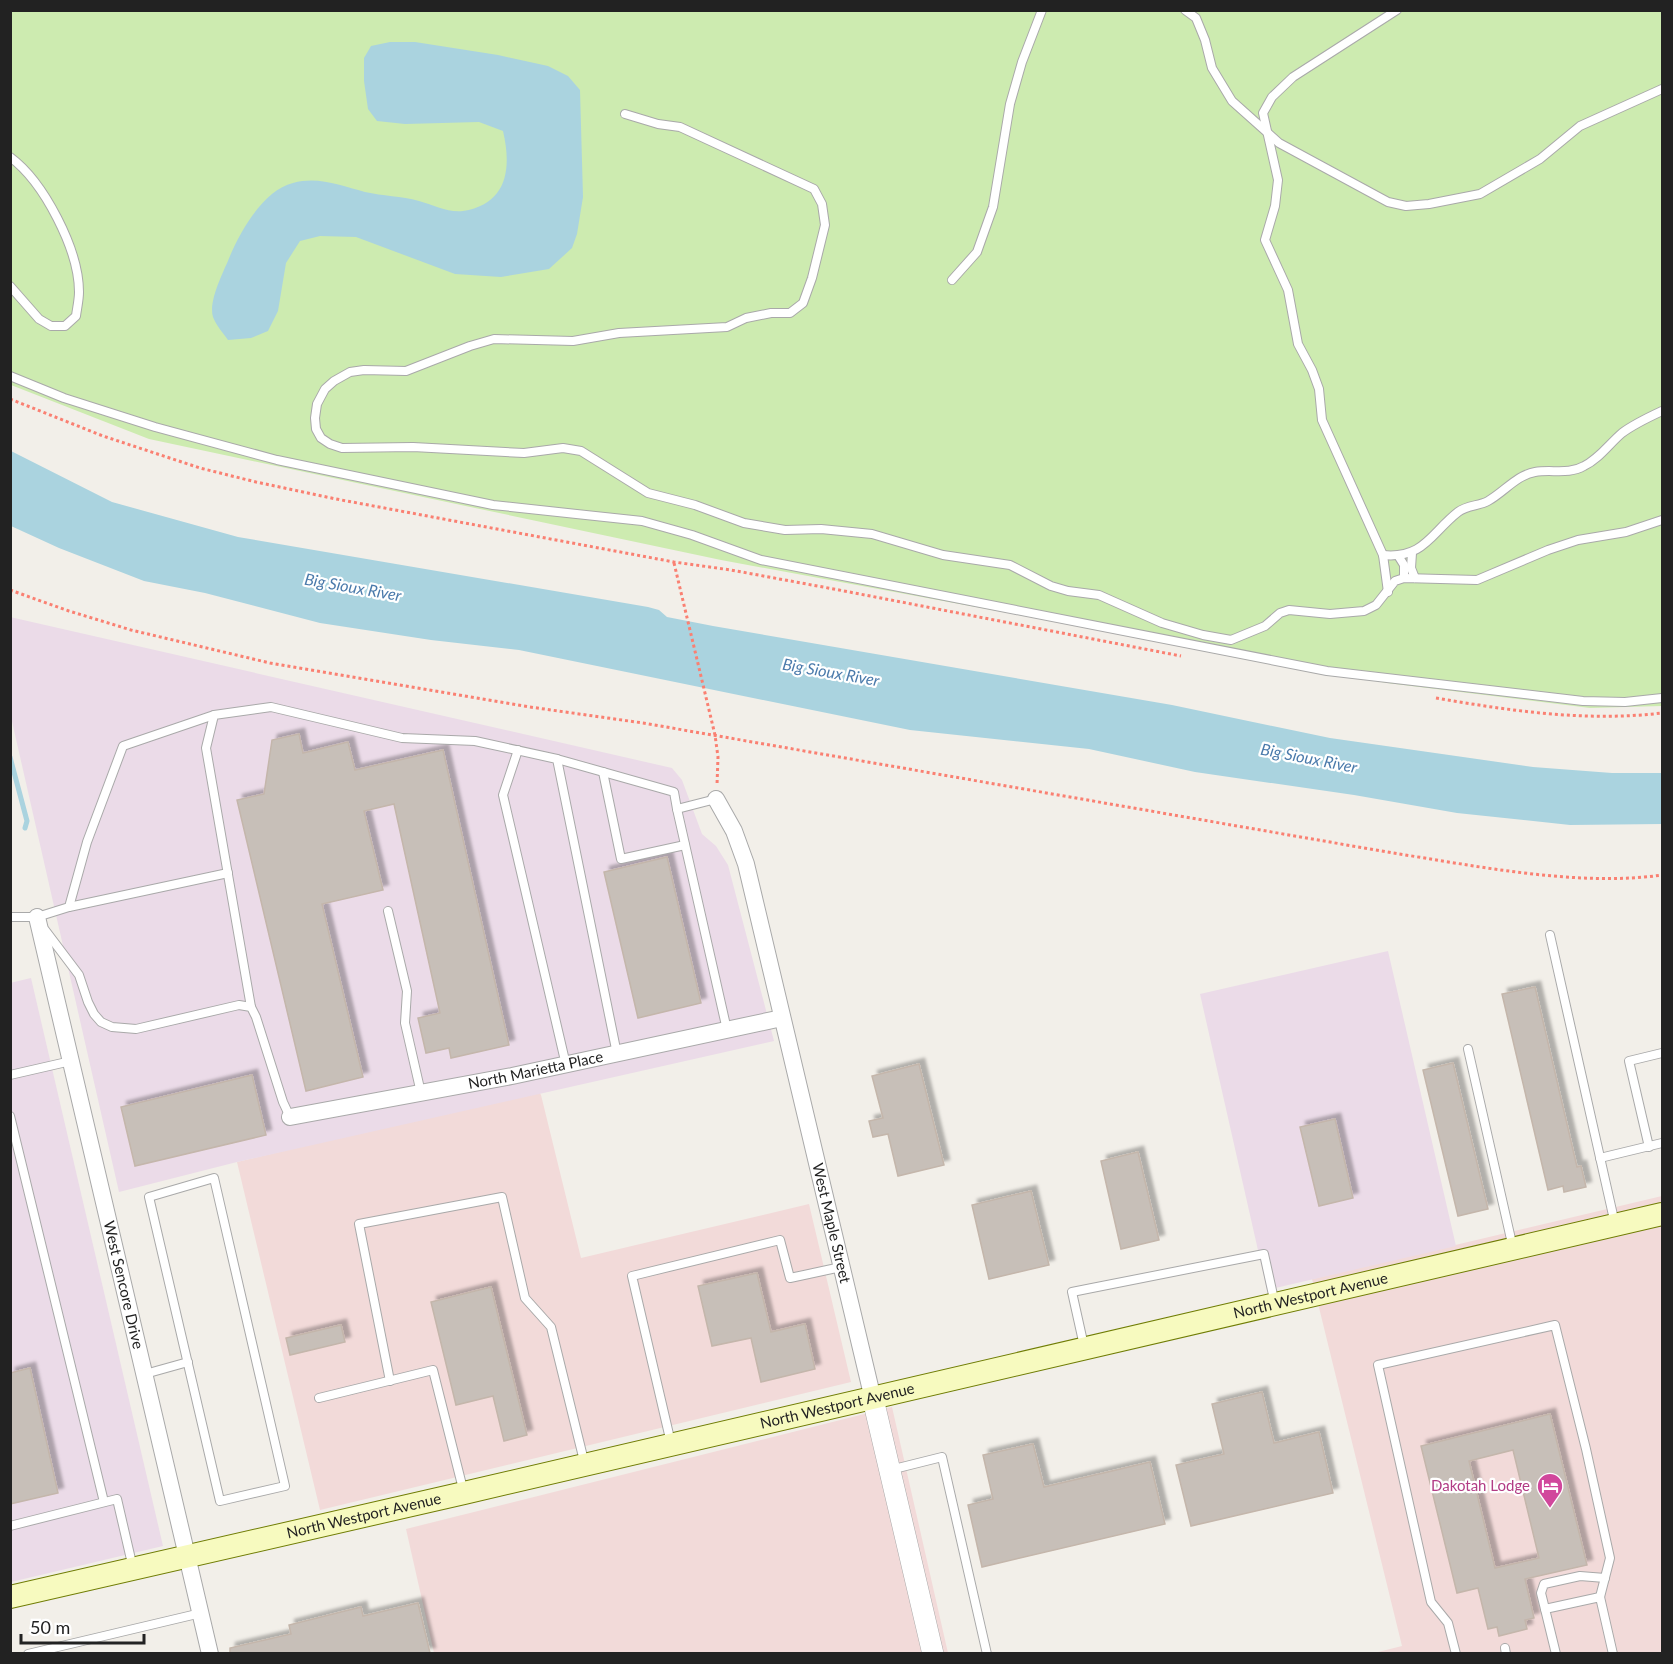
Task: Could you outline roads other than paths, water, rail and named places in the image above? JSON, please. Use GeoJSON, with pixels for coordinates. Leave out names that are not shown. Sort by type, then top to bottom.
{"type":"FeatureCollection","features":[{"type":"Feature","properties":{"kind":"main road","name":"North Westport Avenue"},"geometry":{"type":"LineString","coordinates":[[10,1597],[464,1494],[1662,1214]]}},
{"type":"Feature","properties":{"kind":"street","name":"West Maple Street"},"geometry":{"type":"LineString","coordinates":[[716,799],[726,814],[740,846],[933,1653]]}},
{"type":"Feature","properties":{"kind":"street","name":"West Sencore Drive"},"geometry":{"type":"LineString","coordinates":[[37,917],[210,1653]]}},
{"type":"Feature","properties":{"kind":"street","name":"North Marietta Place"},"geometry":{"type":"LineString","coordinates":[[290,1117],[566,1065],[782,1018]]}},
{"type":"Feature","properties":{"kind":"lane"},"geometry":{"type":"LineString","coordinates":[[952,280],[977,252],[993,207],[1010,104],[1022,62],[1042,10]]}},
{"type":"Feature","properties":{"kind":"lane"},"geometry":{"type":"LineString","coordinates":[[1185,10],[1196,18],[1205,40],[1212,68],[1232,101],[1279,143],[1388,202],[1406,206],[1480,194],[1540,159],[1580,126],[1662,89]]}},
{"type":"Feature","properties":{"kind":"lane"},"geometry":{"type":"LineString","coordinates":[[1388,592],[1383,555],[1322,420],[1318,388],[1312,370],[1298,344],[1288,290],[1265,240],[1275,206],[1278,180],[1263,113],[1272,97],[1293,77],[1397,10]]}},
{"type":"Feature","properties":{"kind":"lane"},"geometry":{"type":"LineString","coordinates":[[625,114],[658,124],[680,127],[813,189],[822,204],[825,225],[812,278],[803,303],[790,313],[771,313],[746,318],[727,327],[619,333],[573,341],[494,339],[406,371],[350,372],[325,389],[317,404],[316,429],[321,438],[342,448],[413,447],[524,453],[563,448],[580,451],[648,493],[695,505],[744,523],[785,530],[821,529],[872,534],[943,555],[1010,565],[1059,589],[1098,595],[1162,623],[1203,635],[1231,640],[1265,626],[1280,613],[1289,610],[1330,614],[1364,612],[1376,605],[1395,581],[1404,578],[1477,580],[1578,540],[1626,532],[1662,520]]}},
{"type":"Feature","properties":{"kind":"lane"},"geometry":{"type":"LineString","coordinates":[[10,157],[23,166],[35,181],[65,233],[75,261],[79,292],[76,316],[65,326],[51,326],[39,319],[10,286]]}},
{"type":"Feature","properties":{"kind":"lane"},"geometry":{"type":"LineString","coordinates":[[10,376],[64,398],[155,427],[277,460],[493,505],[642,521],[692,535],[761,560],[1304,666],[1583,701],[1625,702],[1662,698]]}},
{"type":"Feature","properties":{"kind":"lane"},"geometry":{"type":"LineString","coordinates":[[1383,555],[1399,557],[1412,553],[1439,532],[1457,512],[1487,502],[1526,474],[1582,468],[1603,453],[1623,433],[1662,411]]}},
{"type":"Feature","properties":{"kind":"lane"},"geometry":{"type":"LineString","coordinates":[[1412,553],[1411,568],[1415,578]]}},
{"type":"Feature","properties":{"kind":"lane"},"geometry":{"type":"LineString","coordinates":[[1399,557],[1404,565],[1404,578]]}},
{"type":"Feature","properties":{"kind":"lane"},"geometry":{"type":"LineString","coordinates":[[69,907],[87,842],[123,746],[214,716],[271,707],[402,738],[475,741],[557,759],[674,792],[727,1030]]}},
{"type":"Feature","properties":{"kind":"lane"},"geometry":{"type":"LineString","coordinates":[[214,716],[206,748],[251,1007],[290,1117]]}},
{"type":"Feature","properties":{"kind":"lane"},"geometry":{"type":"LineString","coordinates":[[518,750],[503,795],[566,1065]]}},
{"type":"Feature","properties":{"kind":"lane"},"geometry":{"type":"LineString","coordinates":[[557,759],[617,1054]]}},
{"type":"Feature","properties":{"kind":"lane"},"geometry":{"type":"LineString","coordinates":[[603,772],[621,859],[685,845]]}},
{"type":"Feature","properties":{"kind":"lane"},"geometry":{"type":"LineString","coordinates":[[677,809],[716,799]]}},
{"type":"Feature","properties":{"kind":"lane"},"geometry":{"type":"LineString","coordinates":[[10,916],[37,917],[69,907],[228,873]]}},
{"type":"Feature","properties":{"kind":"lane"},"geometry":{"type":"LineString","coordinates":[[388,911],[407,991],[405,1023],[421,1093]]}},
{"type":"Feature","properties":{"kind":"lane"},"geometry":{"type":"LineString","coordinates":[[37,917],[59,951],[79,975],[94,1014],[101,1022],[112,1027],[136,1029],[239,1005],[251,1007]]}},
{"type":"Feature","properties":{"kind":"lane"},"geometry":{"type":"LineString","coordinates":[[1550,935],[1615,1225]]}},
{"type":"Feature","properties":{"kind":"lane"},"geometry":{"type":"LineString","coordinates":[[1468,1049],[1513,1249]]}},
{"type":"Feature","properties":{"kind":"lane"},"geometry":{"type":"LineString","coordinates":[[1649,1147],[1629,1061],[1662,1053]]}},
{"type":"Feature","properties":{"kind":"lane"},"geometry":{"type":"LineString","coordinates":[[10,1075],[71,1061]]}},
{"type":"Feature","properties":{"kind":"lane"},"geometry":{"type":"LineString","coordinates":[[10,1116],[104,1502]]}},
{"type":"Feature","properties":{"kind":"lane"},"geometry":{"type":"LineString","coordinates":[[1600,1158],[1662,1143]]}},
{"type":"Feature","properties":{"kind":"lane"},"geometry":{"type":"LineString","coordinates":[[214,1178],[285,1486],[220,1501],[188,1362],[149,1197],[214,1178]]}},
{"type":"Feature","properties":{"kind":"lane"},"geometry":{"type":"LineString","coordinates":[[390,1380],[359,1224],[502,1197],[525,1299],[551,1327],[585,1465]]}},
{"type":"Feature","properties":{"kind":"lane"},"geometry":{"type":"LineString","coordinates":[[671,1445],[632,1276],[780,1240],[790,1278],[841,1267]]}},
{"type":"Feature","properties":{"kind":"lane"},"geometry":{"type":"LineString","coordinates":[[1085,1349],[1072,1292],[1264,1254],[1275,1304]]}},
{"type":"Feature","properties":{"kind":"lane"},"geometry":{"type":"LineString","coordinates":[[1456,1653],[1448,1623],[1431,1602],[1378,1365],[1555,1325],[1610,1558],[1599,1597],[1613,1653]]}},
{"type":"Feature","properties":{"kind":"lane"},"geometry":{"type":"LineString","coordinates":[[145,1374],[188,1362]]}},
{"type":"Feature","properties":{"kind":"lane"},"geometry":{"type":"LineString","coordinates":[[319,1398],[433,1370],[464,1494]]}},
{"type":"Feature","properties":{"kind":"lane"},"geometry":{"type":"LineString","coordinates":[[890,1470],[942,1457],[987,1653]]}},
{"type":"Feature","properties":{"kind":"lane"},"geometry":{"type":"LineString","coordinates":[[10,1526],[117,1499],[134,1568]]}},
{"type":"Feature","properties":{"kind":"lane"},"geometry":{"type":"LineString","coordinates":[[1556,1653],[1541,1593],[1544,1584],[1580,1576],[1605,1578]]}},
{"type":"Feature","properties":{"kind":"lane"},"geometry":{"type":"LineString","coordinates":[[1545,1609],[1599,1597]]}},
{"type":"Feature","properties":{"kind":"lane"},"geometry":{"type":"LineString","coordinates":[[28,1653],[201,1613]]}},
{"type":"Feature","properties":{"kind":"water"},"geometry":{"type":"Polygon","coordinates":[[[390,42],[415,42],[498,55],[548,66],[568,76],[580,90],[583,197],[577,234],[572,248],[549,269],[501,277],[455,274],[356,237],[320,236],[300,241],[286,263],[278,311],[268,331],[251,338],[228,340],[213,317],[212,310],[217,286],[247,223],[263,202],[282,187],[303,181],[321,181],[365,192],[412,199],[447,210],[463,211],[489,201],[503,183],[507,159],[503,131],[479,122],[405,124],[377,121],[368,109],[364,58],[371,46],[390,42]]]}},
{"type":"Feature","properties":{"kind":"water","name":"Big Sioux River"},"geometry":{"type":"Polygon","coordinates":[[[11,451],[112,502],[238,537],[648,607],[659,610],[667,617],[713,626],[1172,705],[1330,738],[1533,767],[1612,773],[1662,773],[1662,824],[1570,825],[1457,813],[1354,795],[1195,772],[1089,749],[910,730],[519,650],[431,640],[320,623],[205,593],[144,581],[59,548],[11,526],[11,451]]]}},
{"type":"Feature","properties":{"kind":"waterway"},"geometry":{"type":"LineString","coordinates":[[10,757],[27,821],[25,828]]}},
{"type":"Feature","properties":{"kind":"place","name":"Dakotah Lodge"},"geometry":{"type":"Point","coordinates":[1550,1509]}}]}
